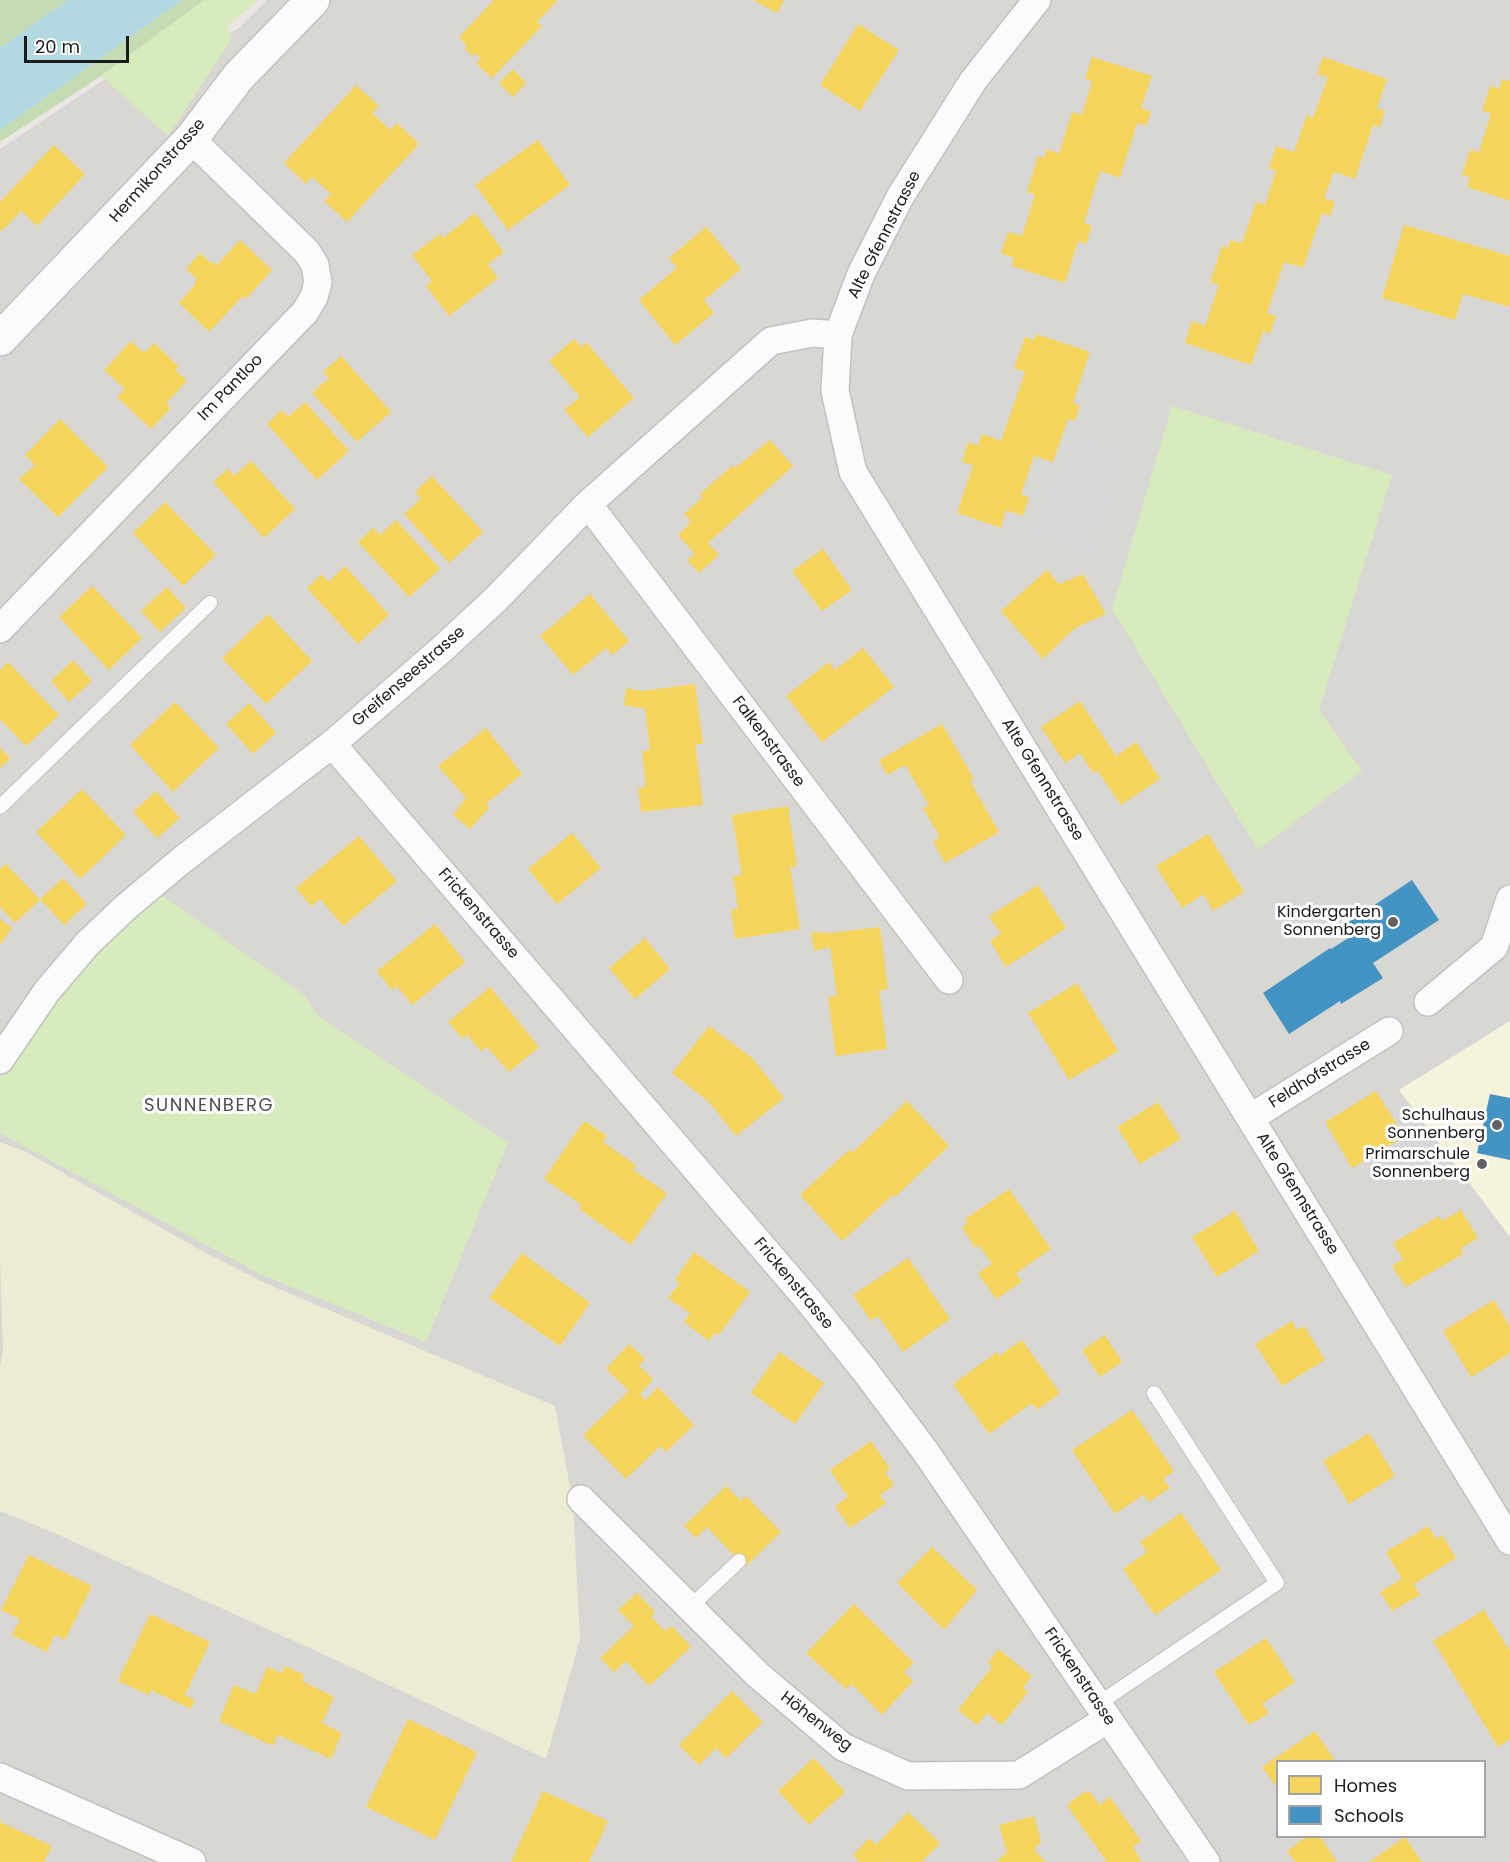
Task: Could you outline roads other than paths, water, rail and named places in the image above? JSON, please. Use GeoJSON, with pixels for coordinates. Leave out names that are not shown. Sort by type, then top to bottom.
{"type":"FeatureCollection","features":[{"type":"Feature","properties":{"kind":"street","name":"Hermikonstrasse"},"geometry":{"type":"LineString","coordinates":[[0,339],[190,139],[238,76],[313,0]]}},
{"type":"Feature","properties":{"kind":"street","name":"Alte Gfennstrasse"},"geometry":{"type":"LineString","coordinates":[[1037,0],[973,81],[900,196],[861,274],[838,335],[835,391],[852,472],[1510,1541]]}},
{"type":"Feature","properties":{"kind":"street","name":"Im Pantloo"},"geometry":{"type":"LineString","coordinates":[[0,629],[304,312],[314,297],[318,282],[315,265],[307,252],[190,139]]}},
{"type":"Feature","properties":{"kind":"street","name":"Greifenseestrasse"},"geometry":{"type":"LineString","coordinates":[[0,1059],[47,991],[88,943],[126,907],[182,860],[332,744],[441,650],[495,600],[588,504],[771,341],[812,333],[838,335]]}},
{"type":"Feature","properties":{"kind":"street","name":"Falkenstrasse"},"geometry":{"type":"LineString","coordinates":[[588,504],[949,980]]}},
{"type":"Feature","properties":{"kind":"street","name":"Frickenstrasse"},"geometry":{"type":"LineString","coordinates":[[332,744],[808,1300],[865,1371],[925,1451],[1206,1862]]}},
{"type":"Feature","properties":{"kind":"street"},"geometry":{"type":"LineString","coordinates":[[1428,1002],[1494,947],[1510,899]]}},
{"type":"Feature","properties":{"kind":"street","name":"Feldhofstrasse"},"geometry":{"type":"LineString","coordinates":[[1250,1118],[1389,1031]]}},
{"type":"Feature","properties":{"kind":"street","name":"Höhenweg"},"geometry":{"type":"LineString","coordinates":[[581,1499],[758,1675],[843,1747],[908,1776],[1019,1775],[1103,1712]]}},
{"type":"Feature","properties":{"kind":"street"},"geometry":{"type":"LineString","coordinates":[[0,1777],[192,1862]]}},
{"type":"Feature","properties":{"kind":"lane"},"geometry":{"type":"LineString","coordinates":[[0,807],[210,603]]}},
{"type":"Feature","properties":{"kind":"lane"},"geometry":{"type":"LineString","coordinates":[[1103,1712],[1277,1583],[1154,1393]]}},
{"type":"Feature","properties":{"kind":"lane"},"geometry":{"type":"LineString","coordinates":[[690,1606],[739,1561]]}},
{"type":"Feature","properties":{"kind":"water"},"geometry":{"type":"Polygon","coordinates":[[[68,0],[182,0],[0,130],[0,48],[68,0]]]}},
{"type":"Feature","properties":{"kind":"place","name":"Kindergarten Sonnenberg"},"geometry":{"type":"Point","coordinates":[1393,922]}},
{"type":"Feature","properties":{"kind":"place","name":"Schulhaus Sonnenberg"},"geometry":{"type":"Point","coordinates":[1497,1125]}},
{"type":"Feature","properties":{"kind":"place","name":"Primarschule Sonnenberg"},"geometry":{"type":"Point","coordinates":[1482,1164]}},
{"type":"Feature","properties":{"kind":"district","name":"SUNNENBERG"},"geometry":{"type":"Point","coordinates":[209,1106]}}]}
